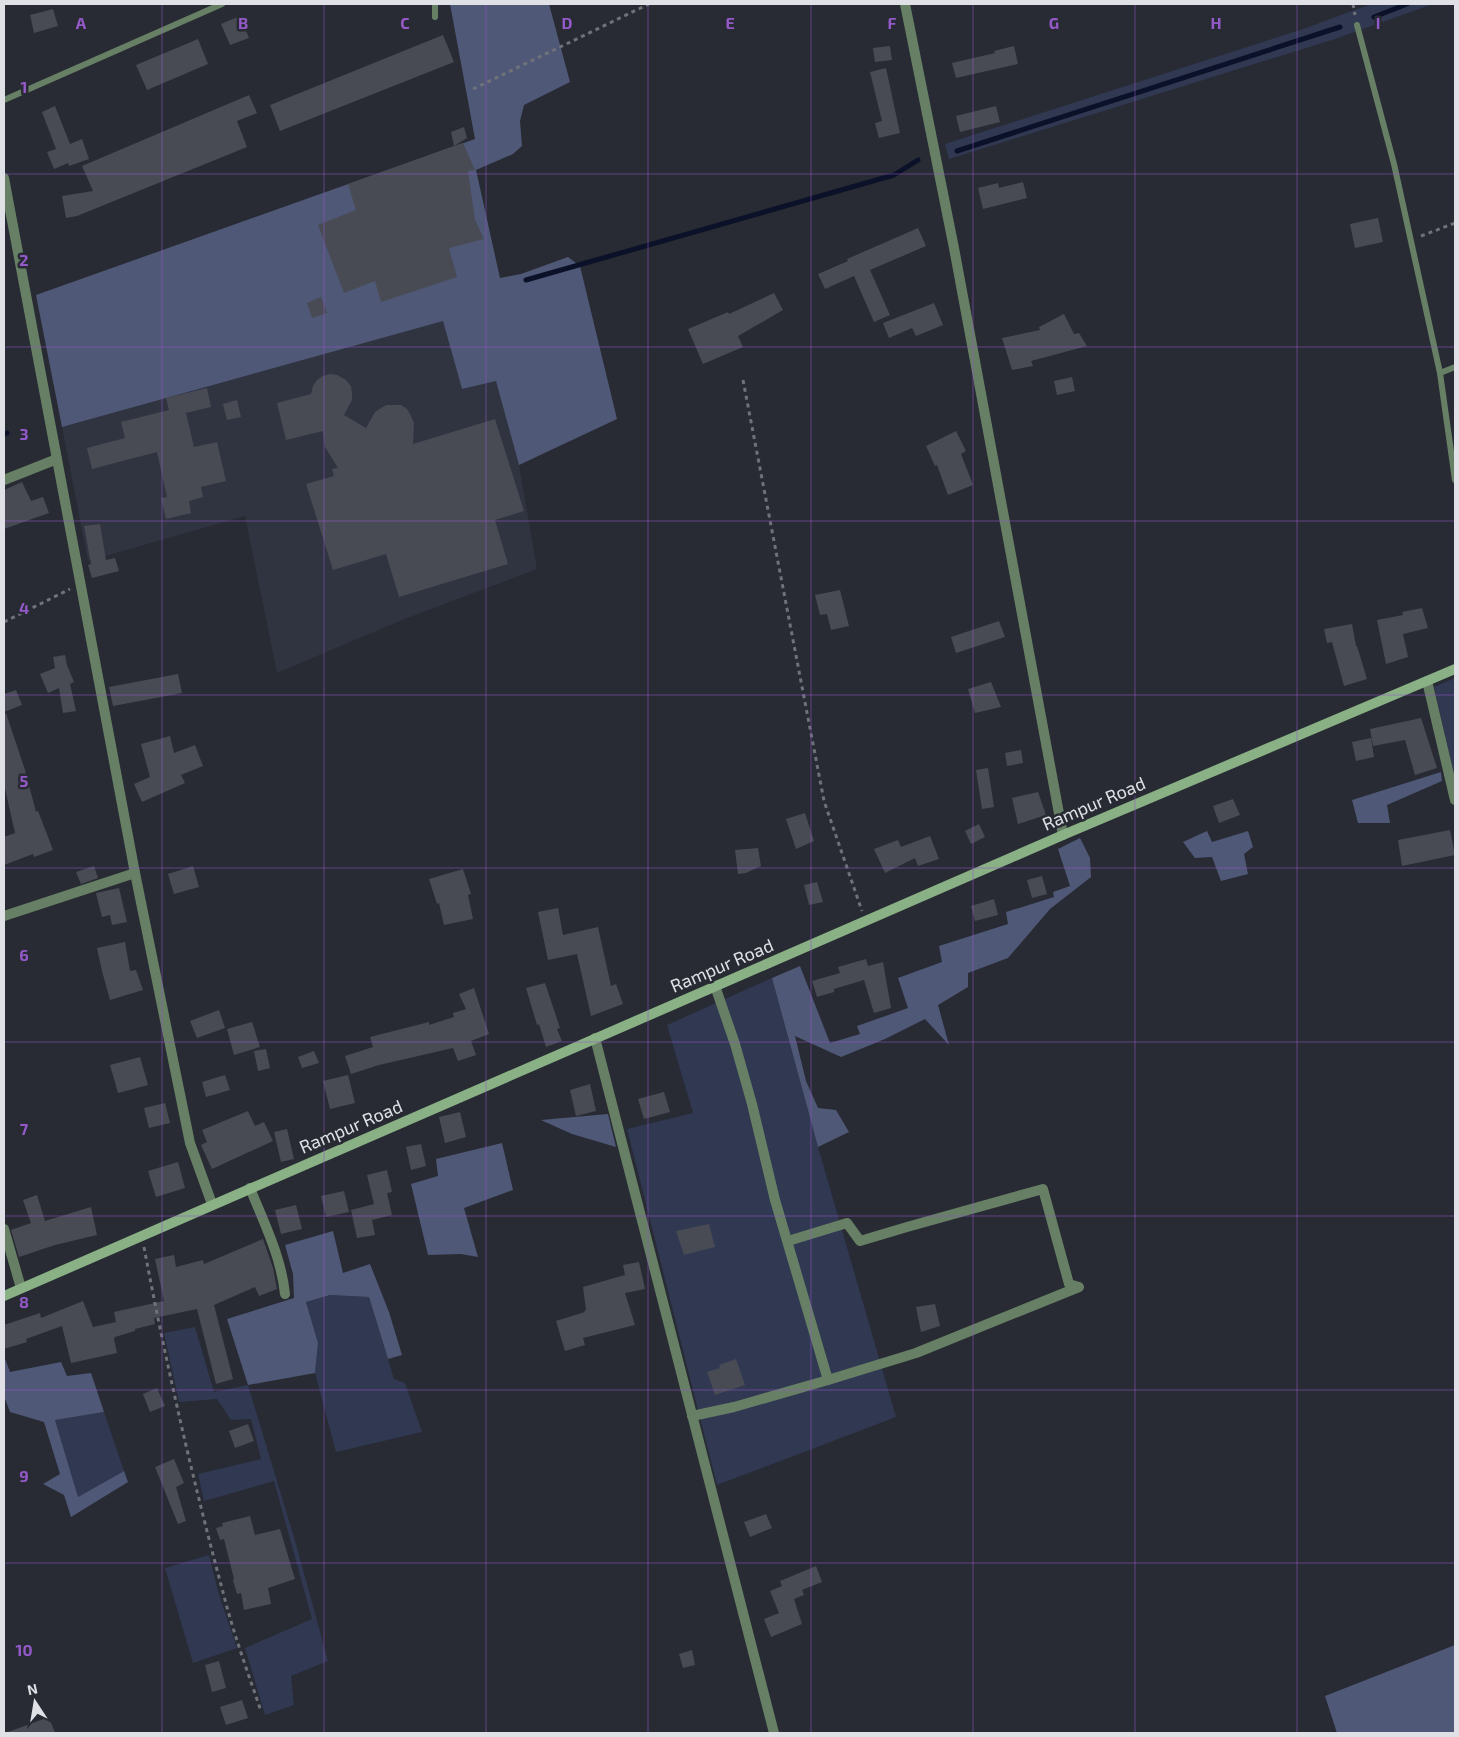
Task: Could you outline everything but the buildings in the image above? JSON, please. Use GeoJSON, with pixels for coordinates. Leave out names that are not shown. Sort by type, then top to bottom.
{"type":"FeatureCollection","features":[{"type":"Feature","properties":{"kind":"main road","name":"Rampur Road"},"geometry":{"type":"LineString","coordinates":[[4,1296],[142,1234],[1062,835],[1455,669]]}},
{"type":"Feature","properties":{"kind":"street"},"geometry":{"type":"LineString","coordinates":[[905,4],[956,258],[1062,835]]}},
{"type":"Feature","properties":{"kind":"street"},"geometry":{"type":"LineString","coordinates":[[4,178],[135,873],[190,1143],[212,1204]]}},
{"type":"Feature","properties":{"kind":"street"},"geometry":{"type":"LineString","coordinates":[[4,480],[57,459]]}},
{"type":"Feature","properties":{"kind":"street"},"geometry":{"type":"LineString","coordinates":[[1427,680],[1455,800]]}},
{"type":"Feature","properties":{"kind":"street"},"geometry":{"type":"LineString","coordinates":[[4,916],[135,873]]}},
{"type":"Feature","properties":{"kind":"street"},"geometry":{"type":"LineString","coordinates":[[715,986],[740,1061],[776,1200],[828,1380]]}},
{"type":"Feature","properties":{"kind":"street"},"geometry":{"type":"LineString","coordinates":[[595,1038],[774,1733]]}},
{"type":"Feature","properties":{"kind":"street"},"geometry":{"type":"LineString","coordinates":[[250,1188],[277,1253],[285,1294]]}},
{"type":"Feature","properties":{"kind":"street"},"geometry":{"type":"LineString","coordinates":[[692,1416],[734,1407],[916,1353],[1079,1287],[1069,1284],[1043,1189],[860,1241],[847,1223],[788,1241]]}},
{"type":"Feature","properties":{"kind":"street"},"geometry":{"type":"LineString","coordinates":[[4,1229],[22,1288]]}},
{"type":"Feature","properties":{"kind":"lane"},"geometry":{"type":"LineString","coordinates":[[4,100],[222,4]]}},
{"type":"Feature","properties":{"kind":"lane"},"geometry":{"type":"LineString","coordinates":[[435,4],[436,17]]}},
{"type":"Feature","properties":{"kind":"lane"},"geometry":{"type":"LineString","coordinates":[[1358,25],[1394,164],[1440,372],[1455,480]]}},
{"type":"Feature","properties":{"kind":"lane"},"geometry":{"type":"LineString","coordinates":[[1440,372],[1455,367]]}},
{"type":"Feature","properties":{"kind":"path"},"geometry":{"type":"LineString","coordinates":[[473,89],[649,4]]}},
{"type":"Feature","properties":{"kind":"path"},"geometry":{"type":"LineString","coordinates":[[1411,240],[1455,223]]}},
{"type":"Feature","properties":{"kind":"path"},"geometry":{"type":"LineString","coordinates":[[742,380],[824,801],[865,921]]}},
{"type":"Feature","properties":{"kind":"path"},"geometry":{"type":"LineString","coordinates":[[4,622],[80,584]]}},
{"type":"Feature","properties":{"kind":"path"},"geometry":{"type":"LineString","coordinates":[[142,1234],[160,1329],[200,1503],[224,1598],[261,1711]]}},
{"type":"Feature","properties":{"kind":"shaded area"},"geometry":{"type":"Polygon","coordinates":[[[450,4],[549,4],[570,82],[524,105],[520,121],[522,146],[513,154],[476,170],[500,278],[521,274],[568,257],[580,266],[617,419],[519,465],[496,381],[462,389],[443,321],[62,427],[36,295],[475,139],[450,4]]]}},
{"type":"Feature","properties":{"kind":"shaded area"},"geometry":{"type":"Polygon","coordinates":[[[1371,4],[1433,4],[1335,39],[949,159],[945,144],[1303,29],[1371,4]]]}},
{"type":"Feature","properties":{"kind":"shaded area"},"geometry":{"type":"Polygon","coordinates":[[[443,320],[462,389],[496,380],[519,465],[537,569],[402,620],[277,673],[245,516],[88,561],[62,427],[443,320]]]}},
{"type":"Feature","properties":{"kind":"shaded area"},"geometry":{"type":"Polygon","coordinates":[[[1455,678],[1455,779],[1434,687],[1455,678]]]}},
{"type":"Feature","properties":{"kind":"shaded area"},"geometry":{"type":"Polygon","coordinates":[[[1441,772],[1442,781],[1387,805],[1390,823],[1358,823],[1352,800],[1441,772]]]}},
{"type":"Feature","properties":{"kind":"shaded area"},"geometry":{"type":"Polygon","coordinates":[[[1207,831],[1212,842],[1248,831],[1253,847],[1244,854],[1248,874],[1221,881],[1212,857],[1195,858],[1183,842],[1207,831]]]}},
{"type":"Feature","properties":{"kind":"shaded area"},"geometry":{"type":"Polygon","coordinates":[[[1080,838],[1090,858],[1091,877],[1050,909],[1008,958],[968,973],[968,987],[938,1005],[949,1045],[925,1019],[885,1039],[841,1057],[795,1036],[806,1081],[818,1108],[836,1110],[849,1132],[818,1147],[772,978],[800,966],[830,1043],[860,1034],[857,1026],[908,1008],[898,978],[942,962],[939,946],[1008,924],[1006,912],[1054,897],[1053,892],[1070,886],[1058,849],[1080,838]]]}},
{"type":"Feature","properties":{"kind":"shaded area"},"geometry":{"type":"Polygon","coordinates":[[[772,978],[818,1147],[896,1417],[717,1485],[627,1129],[693,1113],[667,1025],[772,978]]]}},
{"type":"Feature","properties":{"kind":"shaded area"},"geometry":{"type":"Polygon","coordinates":[[[608,1114],[616,1147],[572,1134],[541,1120],[608,1114]]]}},
{"type":"Feature","properties":{"kind":"shaded area"},"geometry":{"type":"Polygon","coordinates":[[[502,1143],[513,1190],[464,1208],[478,1257],[461,1254],[428,1255],[411,1184],[438,1176],[436,1159],[502,1143]]]}},
{"type":"Feature","properties":{"kind":"shaded area"},"geometry":{"type":"Polygon","coordinates":[[[333,1231],[343,1273],[370,1264],[389,1312],[402,1355],[388,1359],[369,1297],[330,1295],[306,1302],[318,1343],[315,1373],[248,1385],[227,1319],[294,1298],[293,1274],[285,1245],[333,1231]]]}},
{"type":"Feature","properties":{"kind":"shaded area"},"geometry":{"type":"Polygon","coordinates":[[[330,1295],[369,1297],[394,1379],[405,1383],[422,1432],[336,1452],[315,1373],[318,1343],[306,1302],[330,1295]]]}},
{"type":"Feature","properties":{"kind":"shaded area"},"geometry":{"type":"Polygon","coordinates":[[[195,1327],[214,1392],[248,1385],[296,1544],[328,1661],[291,1676],[294,1705],[265,1715],[245,1648],[312,1619],[274,1481],[204,1501],[198,1474],[261,1459],[251,1419],[231,1420],[217,1399],[179,1402],[164,1333],[195,1327]]]}},
{"type":"Feature","properties":{"kind":"shaded area"},"geometry":{"type":"Polygon","coordinates":[[[4,1356],[10,1372],[61,1362],[67,1376],[91,1373],[104,1412],[55,1420],[78,1497],[124,1471],[128,1482],[71,1517],[64,1495],[43,1484],[60,1474],[44,1422],[10,1412],[4,1396],[4,1356]]]}},
{"type":"Feature","properties":{"kind":"shaded area"},"geometry":{"type":"Polygon","coordinates":[[[104,1412],[124,1471],[78,1497],[55,1420],[104,1412]]]}},
{"type":"Feature","properties":{"kind":"shaded area"},"geometry":{"type":"Polygon","coordinates":[[[209,1555],[219,1595],[237,1648],[193,1663],[165,1568],[209,1555]]]}},
{"type":"Feature","properties":{"kind":"shaded area"},"geometry":{"type":"Polygon","coordinates":[[[1455,1645],[1455,1733],[1337,1733],[1325,1696],[1455,1645]]]}},
{"type":"Feature","properties":{"kind":"waterway"},"geometry":{"type":"LineString","coordinates":[[1374,17],[1407,4]]}},
{"type":"Feature","properties":{"kind":"waterway"},"geometry":{"type":"LineString","coordinates":[[957,151],[1340,27]]}},
{"type":"Feature","properties":{"kind":"waterway"},"geometry":{"type":"LineString","coordinates":[[526,280],[894,175],[918,160]]}}]}
